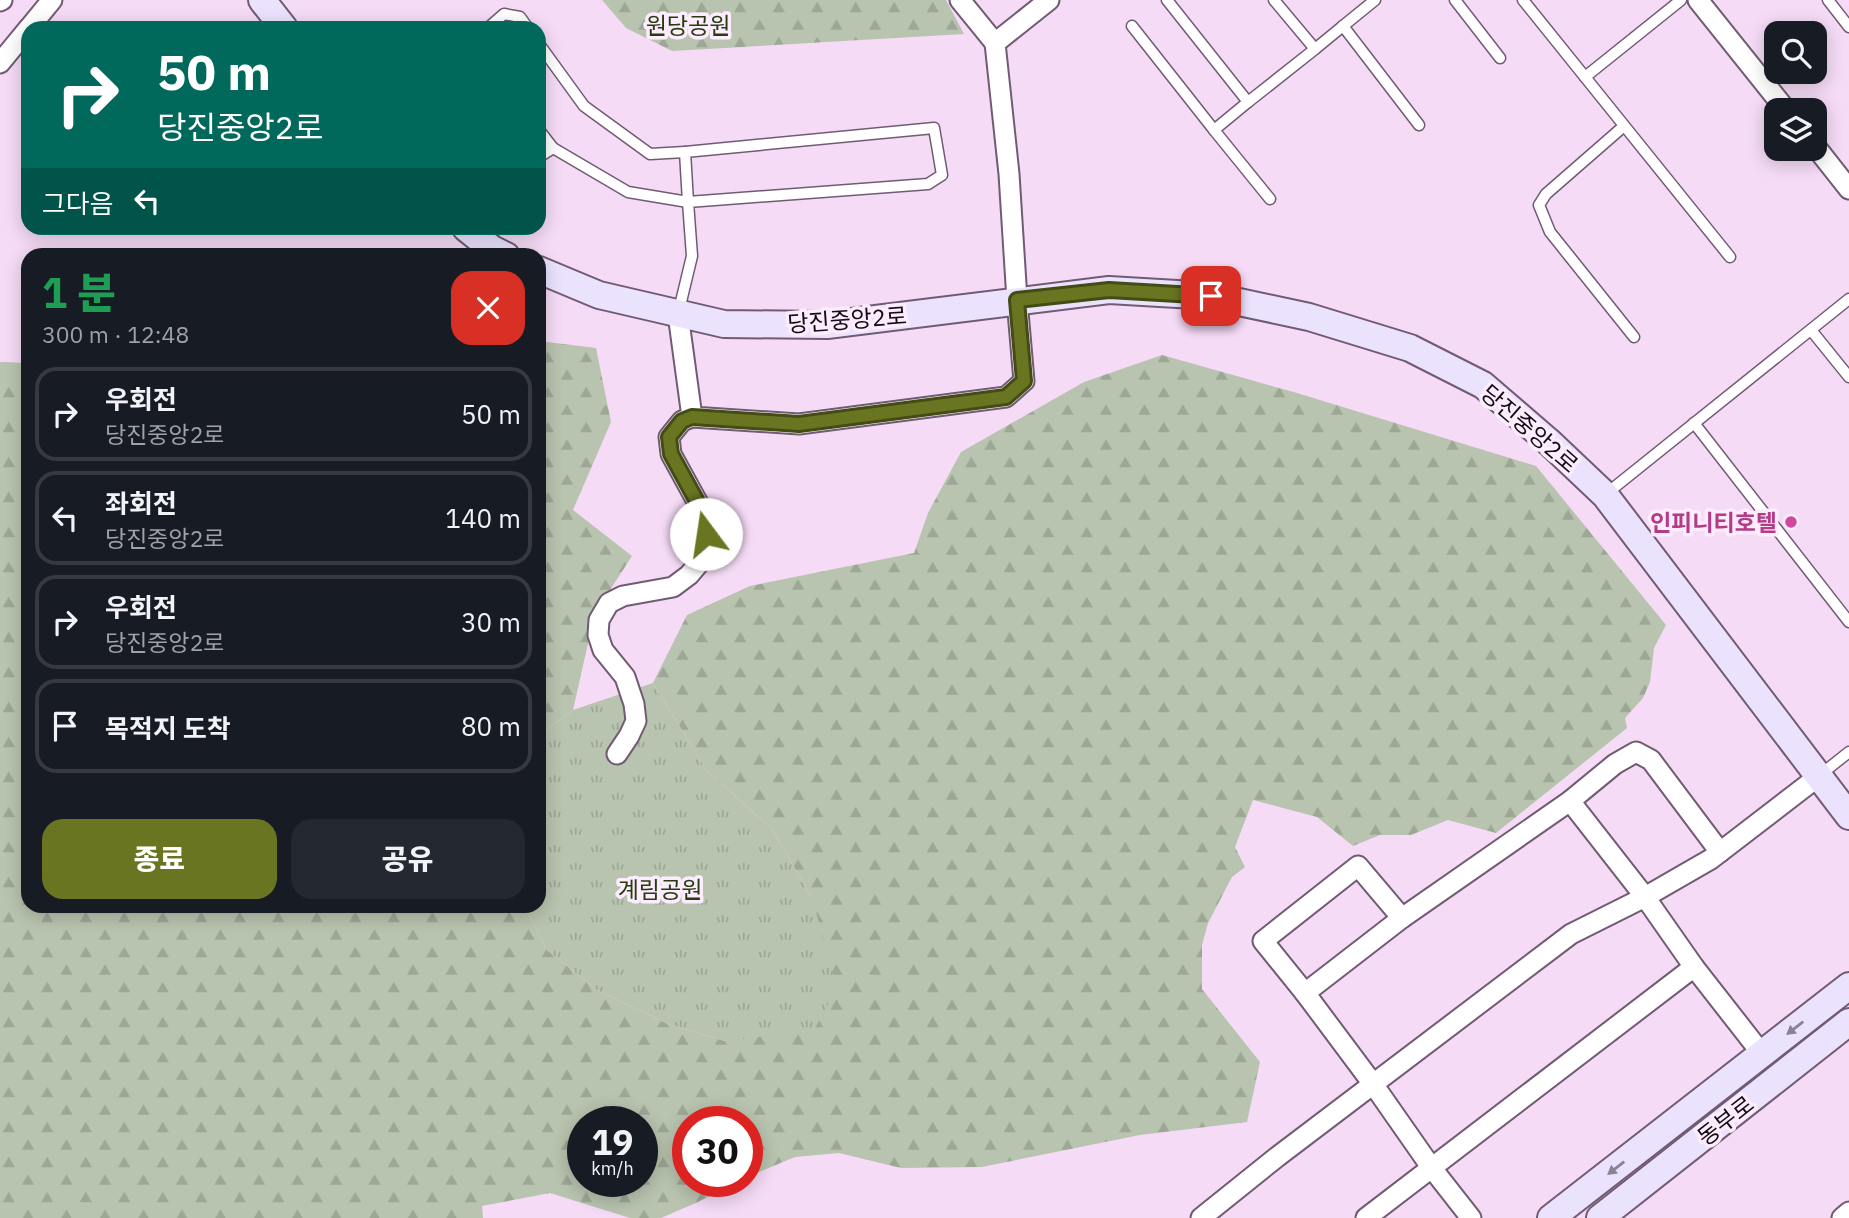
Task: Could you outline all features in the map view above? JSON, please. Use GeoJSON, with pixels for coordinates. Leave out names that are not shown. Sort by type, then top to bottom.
{"type":"FeatureCollection","features":[{"type":"Feature","properties":{"kind":"street"},"geometry":{"type":"LineString","coordinates":[[35,21],[52,0]]}},
{"type":"Feature","properties":{"kind":"street"},"geometry":{"type":"LineString","coordinates":[[617,754],[636,721],[634,704],[625,677],[603,650],[598,635],[599,620],[608,603],[623,596],[673,587],[700,562],[705,549],[705,516],[671,454],[669,437],[682,421],[692,417],[799,424],[1006,397],[1024,381],[1009,174],[995,43],[960,0]]}},
{"type":"Feature","properties":{"kind":"street"},"geometry":{"type":"LineString","coordinates":[[995,43],[1049,0]]}},
{"type":"Feature","properties":{"kind":"street"},"geometry":{"type":"LineString","coordinates":[[1698,0],[1776,98]]}},
{"type":"Feature","properties":{"kind":"street"},"geometry":{"type":"LineString","coordinates":[[265,1],[279,21]]}},
{"type":"Feature","properties":{"kind":"street"},"geometry":{"type":"LineString","coordinates":[[0,62],[21,38]]}},
{"type":"Feature","properties":{"kind":"street"},"geometry":{"type":"LineString","coordinates":[[1827,161],[1849,189]]}},
{"type":"Feature","properties":{"kind":"street"},"geometry":{"type":"LineString","coordinates":[[475,235],[491,248]]}},
{"type":"Feature","properties":{"kind":"street","name":"당진중앙2로"},"geometry":{"type":"LineString","coordinates":[[546,273],[599,295],[724,324],[827,325],[1109,290],[1211,296],[1309,317],[1410,348],[1483,385],[1605,495],[1849,816]]}},
{"type":"Feature","properties":{"kind":"street"},"geometry":{"type":"LineString","coordinates":[[678,314],[692,417]]}},
{"type":"Feature","properties":{"kind":"street"},"geometry":{"type":"LineString","coordinates":[[1305,993],[1402,918],[1570,801],[1615,764],[1636,752],[1651,760],[1720,852]]}},
{"type":"Feature","properties":{"kind":"street"},"geometry":{"type":"LineString","coordinates":[[1201,1218],[1571,934],[1645,897],[1720,852],[1819,776]]}},
{"type":"Feature","properties":{"kind":"street"},"geometry":{"type":"LineString","coordinates":[[1570,801],[1762,1054]]}},
{"type":"Feature","properties":{"kind":"street"},"geometry":{"type":"LineString","coordinates":[[1402,918],[1358,866],[1263,941],[1305,993],[1471,1218]]}},
{"type":"Feature","properties":{"kind":"street"},"geometry":{"type":"LineString","coordinates":[[1366,1218],[1694,967]]}},
{"type":"Feature","properties":{"kind":"street"},"geometry":{"type":"LineString","coordinates":[[1551,1218],[1849,986]]}},
{"type":"Feature","properties":{"kind":"street","name":"동부로"},"geometry":{"type":"LineString","coordinates":[[1600,1218],[1849,1022]]}},
{"type":"Feature","properties":{"kind":"street"},"geometry":{"type":"LineString","coordinates":[[1842,1218],[1849,1212]]}},
{"type":"Feature","properties":{"kind":"lane"},"geometry":{"type":"LineString","coordinates":[[1167,0],[1248,103]]}},
{"type":"Feature","properties":{"kind":"lane"},"geometry":{"type":"LineString","coordinates":[[1274,0],[1315,49]]}},
{"type":"Feature","properties":{"kind":"lane"},"geometry":{"type":"LineString","coordinates":[[1214,130],[1375,0]]}},
{"type":"Feature","properties":{"kind":"lane"},"geometry":{"type":"LineString","coordinates":[[1455,0],[1500,58]]}},
{"type":"Feature","properties":{"kind":"lane"},"geometry":{"type":"LineString","coordinates":[[1523,0],[1730,257]]}},
{"type":"Feature","properties":{"kind":"lane"},"geometry":{"type":"LineString","coordinates":[[1585,77],[1681,0]]}},
{"type":"Feature","properties":{"kind":"lane"},"geometry":{"type":"LineString","coordinates":[[1828,0],[1849,27]]}},
{"type":"Feature","properties":{"kind":"lane"},"geometry":{"type":"LineString","coordinates":[[496,21],[504,14],[522,21]]}},
{"type":"Feature","properties":{"kind":"lane"},"geometry":{"type":"LineString","coordinates":[[1132,26],[1270,200]]}},
{"type":"Feature","properties":{"kind":"lane"},"geometry":{"type":"LineString","coordinates":[[1343,26],[1419,125]]}},
{"type":"Feature","properties":{"kind":"lane"},"geometry":{"type":"LineString","coordinates":[[546,54],[584,106],[650,154],[934,128],[942,176],[928,184],[688,202],[628,192],[552,148],[546,140]]}},
{"type":"Feature","properties":{"kind":"lane"},"geometry":{"type":"LineString","coordinates":[[1624,125],[1546,194],[1539,205],[1550,232],[1634,337]]}},
{"type":"Feature","properties":{"kind":"lane"},"geometry":{"type":"LineString","coordinates":[[546,152],[552,148]]}},
{"type":"Feature","properties":{"kind":"lane"},"geometry":{"type":"LineString","coordinates":[[678,314],[692,256],[685,152]]}},
{"type":"Feature","properties":{"kind":"lane"},"geometry":{"type":"LineString","coordinates":[[1605,495],[1849,299]]}},
{"type":"Feature","properties":{"kind":"lane"},"geometry":{"type":"LineString","coordinates":[[1811,330],[1849,377]]}},
{"type":"Feature","properties":{"kind":"lane"},"geometry":{"type":"LineString","coordinates":[[1694,423],[1849,622]]}},
{"type":"Feature","properties":{"kind":"lane"},"geometry":{"type":"LineString","coordinates":[[1819,776],[1849,752]]}},
{"type":"Feature","properties":{"kind":"green space","name":"원당공원"},"geometry":{"type":"Polygon","coordinates":[[[602,0],[946,0],[964,34],[672,51],[626,28],[602,0]]]}},
{"type":"Feature","properties":{"kind":"green space"},"geometry":{"type":"Polygon","coordinates":[[[546,342],[596,348],[611,422],[573,510],[632,556],[601,604],[589,639],[573,710],[546,730],[546,342]]]}},
{"type":"Feature","properties":{"kind":"green space"},"geometry":{"type":"Polygon","coordinates":[[[1162,355],[1536,466],[1666,625],[1654,648],[1650,682],[1643,698],[1625,718],[1627,728],[1496,833],[1448,820],[1411,835],[1380,835],[1353,846],[1317,817],[1253,800],[1235,847],[1245,867],[1232,877],[1208,923],[1202,945],[1202,989],[1260,1062],[1247,1122],[1140,1135],[982,1167],[901,1168],[839,1153],[795,1157],[763,1170],[763,1106],[672,1106],[672,1197],[708,1197],[661,1218],[630,1218],[550,1193],[482,1206],[483,1218],[0,1218],[0,362],[21,363],[21,913],[528,913],[547,950],[597,990],[668,1024],[725,1041],[812,898],[772,829],[707,771],[653,683],[687,615],[750,586],[914,553],[928,513],[961,452],[1084,382],[1162,355]]]}},
{"type":"Feature","properties":{"kind":"green space","name":"계림공원"},"geometry":{"type":"Polygon","coordinates":[[[653,683],[707,771],[772,829],[812,898],[837,988],[814,1030],[725,1041],[668,1024],[597,990],[547,950],[528,913],[546,913],[546,730],[573,710],[653,683]]]}},
{"type":"Feature","properties":{"kind":"place","name":"인피니티호텔"},"geometry":{"type":"Point","coordinates":[1791,522]}},
{"type":"Feature","properties":{"kind":"route"},"geometry":{"type":"LineString","coordinates":[[706,534],[705,516],[671,454],[669,437],[682,421],[692,417],[799,424],[1006,397],[1024,381],[1017,300],[1109,290],[1211,296]]}}]}
